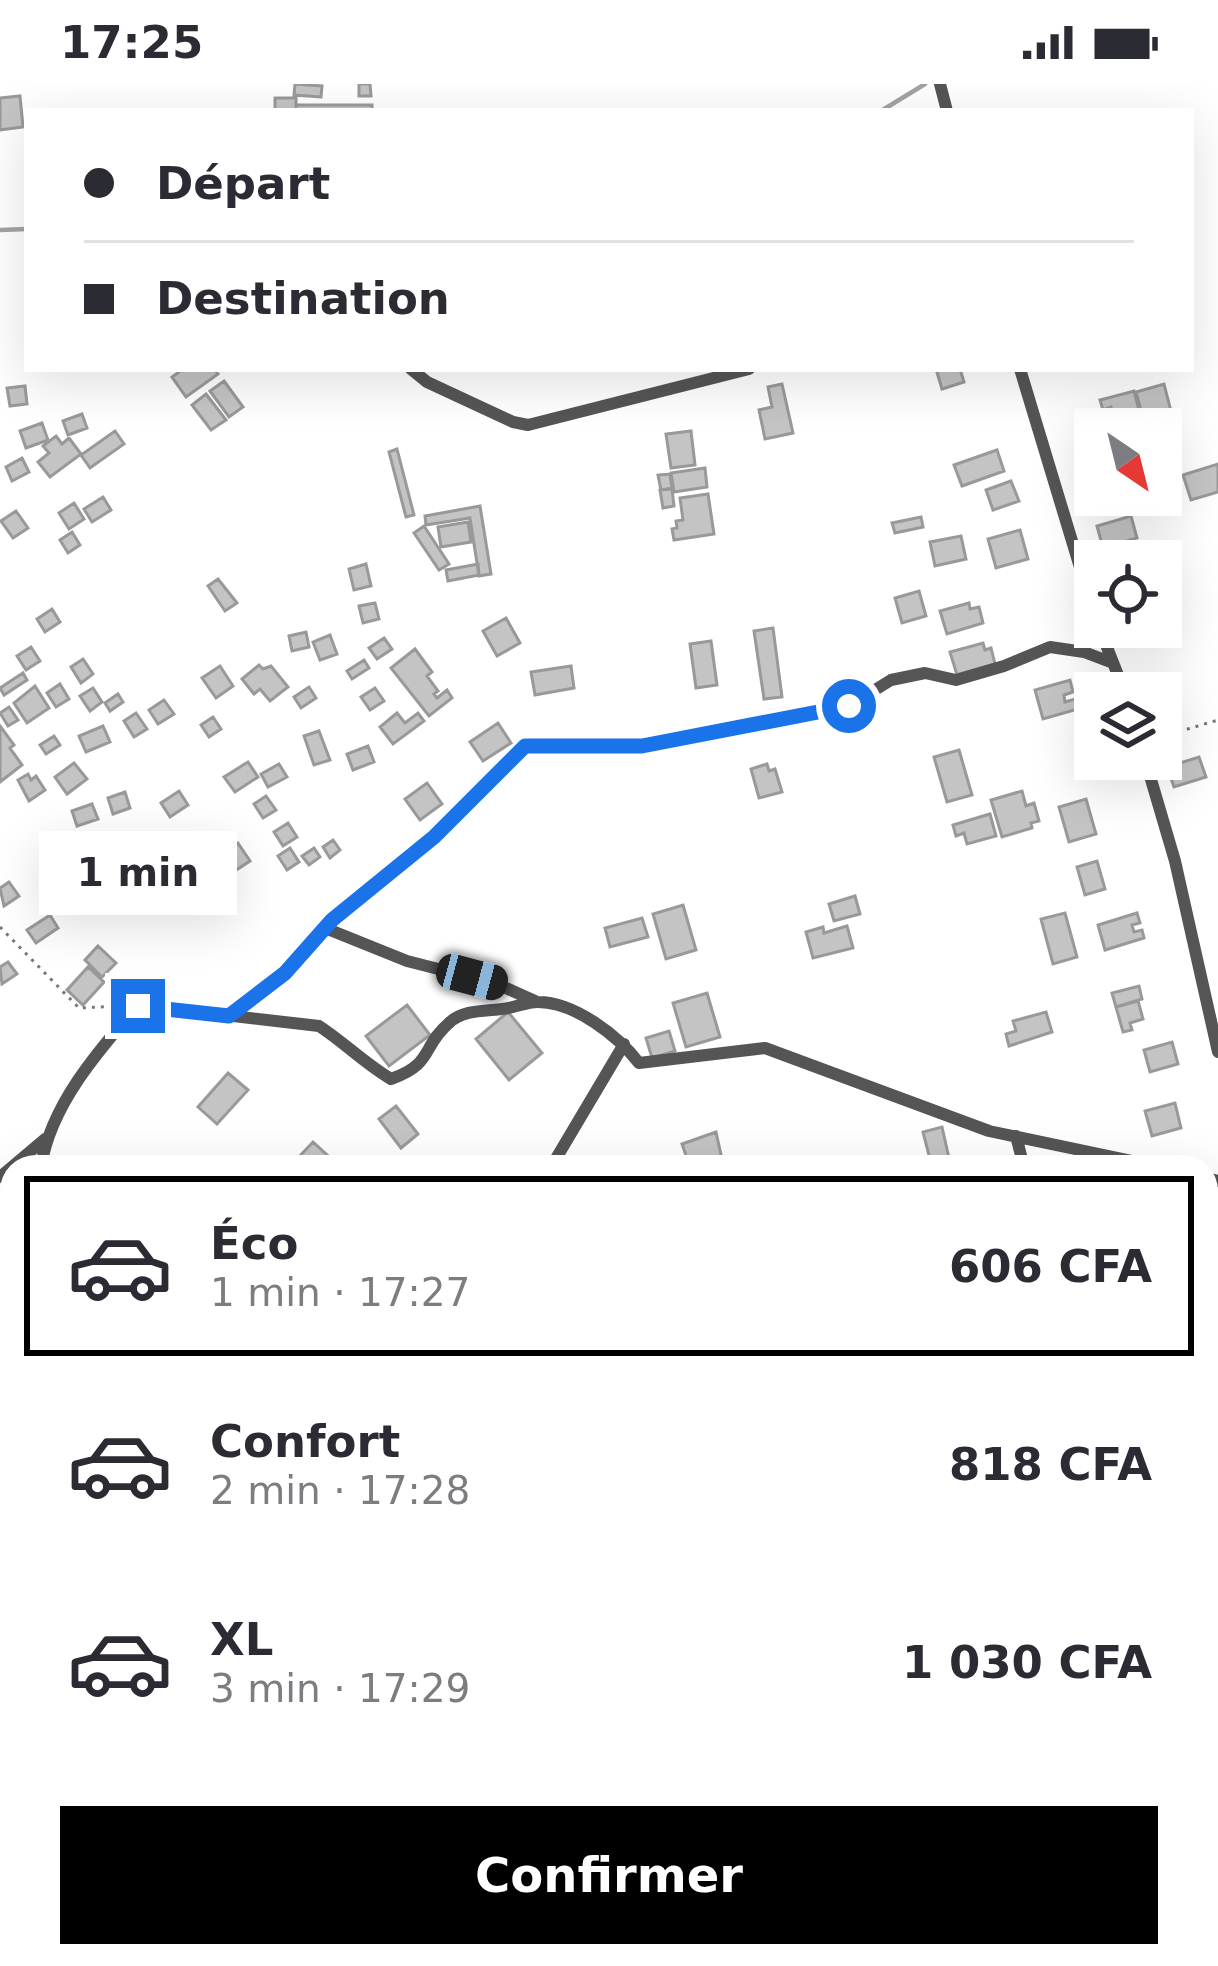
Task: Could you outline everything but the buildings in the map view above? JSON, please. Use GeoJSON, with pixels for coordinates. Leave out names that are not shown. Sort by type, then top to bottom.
{"type":"FeatureCollection","features":[{"type":"Feature","properties":{"kind":"street"},"geometry":{"type":"LineString","coordinates":[[415,372],[513,422],[528,424],[737,372]]}},
{"type":"Feature","properties":{"kind":"street"},"geometry":{"type":"LineString","coordinates":[[1021,372],[1074,548]]}},
{"type":"Feature","properties":{"kind":"street"},"geometry":{"type":"LineString","coordinates":[[229,1016],[285,973],[325,928],[434,837],[525,746],[642,746],[849,706],[891,680],[925,673],[956,680],[1050,646],[1113,663]]}},
{"type":"Feature","properties":{"kind":"street"},"geometry":{"type":"LineString","coordinates":[[1107,648],[1117,672]]}},
{"type":"Feature","properties":{"kind":"street"},"geometry":{"type":"LineString","coordinates":[[1151,780],[1175,861],[1218,1052]]}},
{"type":"Feature","properties":{"kind":"street"},"geometry":{"type":"LineString","coordinates":[[325,928],[407,961],[497,984],[573,1013],[625,1044],[640,1063],[765,1048],[989,1131],[1105,1155]]}},
{"type":"Feature","properties":{"kind":"street"},"geometry":{"type":"LineString","coordinates":[[26,1155],[46,1138],[94,1057],[138,1006],[320,1026],[345,1042],[362,1062],[391,1079],[423,1062],[451,1020],[470,1012],[536,1002]]}},
{"type":"Feature","properties":{"kind":"street"},"geometry":{"type":"LineString","coordinates":[[558,1155],[625,1044]]}},
{"type":"Feature","properties":{"kind":"street"},"geometry":{"type":"LineString","coordinates":[[1016,1136],[1021,1155]]}},
{"type":"Feature","properties":{"kind":"street"},"geometry":{"type":"LineString","coordinates":[[43,1155],[46,1138]]}},
{"type":"Feature","properties":{"kind":"path"},"geometry":{"type":"LineString","coordinates":[[1182,731],[1218,720]]}},
{"type":"Feature","properties":{"kind":"path"},"geometry":{"type":"LineString","coordinates":[[0,927],[79,1007],[138,1006]]}},
{"type":"Feature","properties":{"kind":"waterway"},"geometry":{"type":"LineString","coordinates":[[886,108],[925,84]]}},
{"type":"Feature","properties":{"kind":"waterway"},"geometry":{"type":"LineString","coordinates":[[0,230],[24,229]]}},
{"type":"Feature","properties":{"kind":"route"},"geometry":{"type":"LineString","coordinates":[[138,1006],[229,1016],[285,973],[332,920],[434,837],[525,746],[642,746],[849,706]]}}]}
